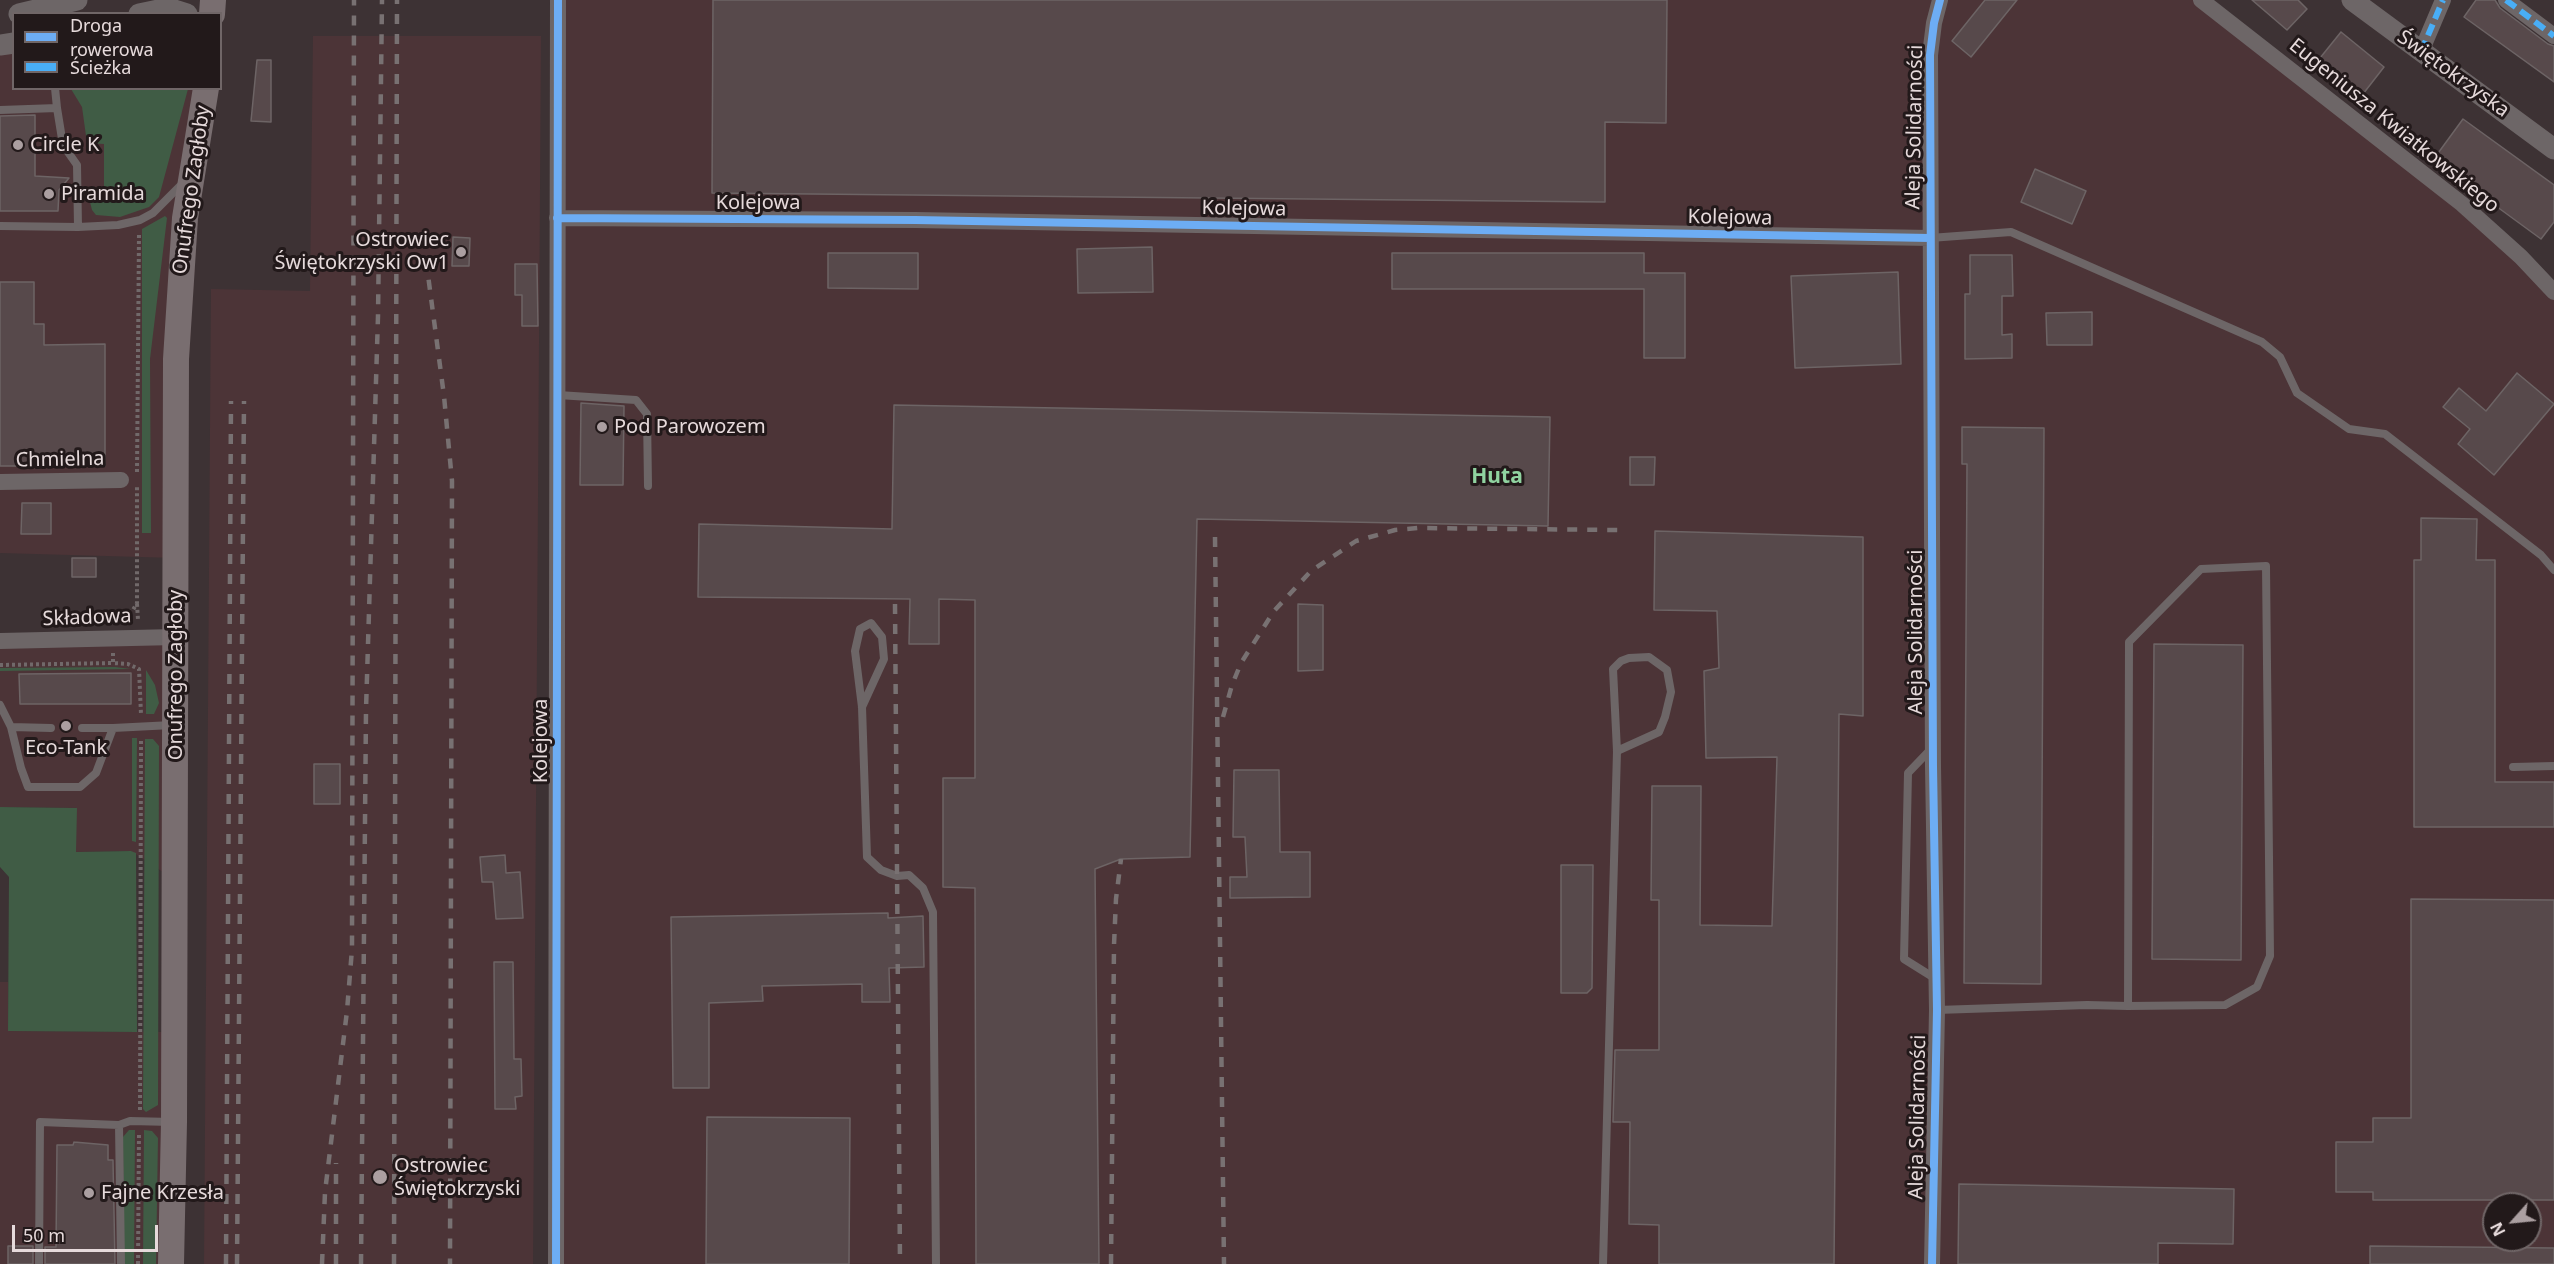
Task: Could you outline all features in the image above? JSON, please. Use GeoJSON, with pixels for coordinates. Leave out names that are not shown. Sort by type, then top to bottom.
{"type":"FeatureCollection","features":[{"type":"Feature","properties":{"kind":"main road","name":"Onufrego Zagłoby"},"geometry":{"type":"LineString","coordinates":[[171,1264],[174,1122],[176,348],[181,259],[190,177],[206,90]]}},
{"type":"Feature","properties":{"kind":"street"},"geometry":{"type":"LineString","coordinates":[[27,12],[77,0]]}},
{"type":"Feature","properties":{"kind":"street","name":"Kolejowa"},"geometry":{"type":"LineString","coordinates":[[556,1264],[558,0]]}},
{"type":"Feature","properties":{"kind":"street","name":"Aleja Solidarności"},"geometry":{"type":"LineString","coordinates":[[1932,1264],[1937,1010],[1933,747],[1930,55],[1934,22],[1940,0]]}},
{"type":"Feature","properties":{"kind":"street","name":"Eugeniusza Kwiatkowskiego"},"geometry":{"type":"LineString","coordinates":[[2201,0],[2462,204],[2520,256],[2554,292]]}},
{"type":"Feature","properties":{"kind":"street","name":"Świętokrzyska"},"geometry":{"type":"LineString","coordinates":[[2352,0],[2554,148]]}},
{"type":"Feature","properties":{"kind":"street"},"geometry":{"type":"LineString","coordinates":[[2421,52],[2443,0]]}},
{"type":"Feature","properties":{"kind":"street"},"geometry":{"type":"LineString","coordinates":[[2506,0],[2554,36]]}},
{"type":"Feature","properties":{"kind":"street"},"geometry":{"type":"LineString","coordinates":[[149,12],[168,8],[181,12]]}},
{"type":"Feature","properties":{"kind":"street","name":"Kolejowa"},"geometry":{"type":"LineString","coordinates":[[557,218],[915,220],[1930,238]]}},
{"type":"Feature","properties":{"kind":"street","name":"Chmielna"},"geometry":{"type":"LineString","coordinates":[[0,482],[121,480]]}},
{"type":"Feature","properties":{"kind":"street","name":"Składowa"},"geometry":{"type":"LineString","coordinates":[[0,641],[176,637]]}},
{"type":"Feature","properties":{"kind":"lane"},"geometry":{"type":"LineString","coordinates":[[55,90],[63,145],[78,165],[78,227]]}},
{"type":"Feature","properties":{"kind":"lane"},"geometry":{"type":"LineString","coordinates":[[0,110],[57,108]]}},
{"type":"Feature","properties":{"kind":"lane"},"geometry":{"type":"LineString","coordinates":[[0,226],[78,227],[118,225],[140,220],[153,213],[190,177]]}},
{"type":"Feature","properties":{"kind":"lane"},"geometry":{"type":"LineString","coordinates":[[1930,238],[2011,232],[2262,342],[2280,357],[2298,393],[2349,429],[2385,434],[2541,555],[2554,570]]}},
{"type":"Feature","properties":{"kind":"lane"},"geometry":{"type":"LineString","coordinates":[[558,395],[636,400],[647,414],[648,486]]}},
{"type":"Feature","properties":{"kind":"lane"},"geometry":{"type":"LineString","coordinates":[[1937,1010],[2225,1005],[2257,987],[2270,956],[2266,566],[2201,569],[2129,642],[2128,1005]]}},
{"type":"Feature","properties":{"kind":"lane"},"geometry":{"type":"LineString","coordinates":[[862,706],[884,659],[882,637],[871,623],[860,629],[855,651],[862,706],[867,857],[881,870],[897,876],[909,875],[923,888],[933,912],[936,1264]]}},
{"type":"Feature","properties":{"kind":"lane"},"geometry":{"type":"LineString","coordinates":[[1603,1264],[1617,751],[1614,669],[1621,661],[1629,658],[1649,657],[1666,670],[1671,692],[1665,717],[1659,732],[1617,751]]}},
{"type":"Feature","properties":{"kind":"lane"},"geometry":{"type":"LineString","coordinates":[[0,705],[11,727],[28,787],[80,787],[96,773],[113,728]]}},
{"type":"Feature","properties":{"kind":"lane"},"geometry":{"type":"LineString","coordinates":[[82,728],[176,725]]}},
{"type":"Feature","properties":{"kind":"lane"},"geometry":{"type":"LineString","coordinates":[[11,727],[51,728]]}},
{"type":"Feature","properties":{"kind":"lane"},"geometry":{"type":"LineString","coordinates":[[1933,747],[1908,773],[1904,959],[1936,979]]}},
{"type":"Feature","properties":{"kind":"lane"},"geometry":{"type":"LineString","coordinates":[[2513,767],[2554,766]]}},
{"type":"Feature","properties":{"kind":"lane"},"geometry":{"type":"LineString","coordinates":[[39,1264],[40,1122],[119,1125],[130,1120],[174,1122]]}},
{"type":"Feature","properties":{"kind":"lane"},"geometry":{"type":"LineString","coordinates":[[119,1125],[121,1264]]}},
{"type":"Feature","properties":{"kind":"path"},"geometry":{"type":"LineString","coordinates":[[113,663],[111,620],[133,610],[137,603],[140,220]]}},
{"type":"Feature","properties":{"kind":"path"},"geometry":{"type":"LineString","coordinates":[[0,665],[113,663],[128,664],[139,669],[141,726],[138,1264]]}},
{"type":"Feature","properties":{"kind":"shaded area"},"geometry":{"type":"Polygon","coordinates":[[[558,0],[2201,0],[2324,97],[2554,292],[2554,1264],[556,1264],[558,0]]]}},
{"type":"Feature","properties":{"kind":"shaded area"},"geometry":{"type":"Polygon","coordinates":[[[313,36],[541,36],[533,1264],[204,1264],[211,289],[310,291],[313,36]]]}},
{"type":"Feature","properties":{"kind":"shaded area"},"geometry":{"type":"Polygon","coordinates":[[[12,43],[12,90],[206,90],[176,558],[0,553],[0,45],[12,43]]]}},
{"type":"Feature","properties":{"kind":"shaded area"},"geometry":{"type":"Polygon","coordinates":[[[176,637],[175,880],[131,851],[76,852],[76,808],[0,807],[0,641],[176,637]]]}},
{"type":"Feature","properties":{"kind":"shaded area"},"geometry":{"type":"Polygon","coordinates":[[[0,982],[8,982],[8,1031],[174,1032],[171,1264],[0,1264],[0,982]]]}},
{"type":"Feature","properties":{"kind":"green space"},"geometry":{"type":"Polygon","coordinates":[[[72,90],[188,90],[159,197],[149,207],[120,217],[96,215],[92,210],[90,202],[104,201],[104,144],[87,143],[82,107],[72,90]]]}},
{"type":"Feature","properties":{"kind":"green space"},"geometry":{"type":"Polygon","coordinates":[[[165,216],[167,218],[150,359],[151,533],[142,533],[142,229],[165,216]]]}},
{"type":"Feature","properties":{"kind":"green space"},"geometry":{"type":"Polygon","coordinates":[[[115,667],[131,669],[0,671],[0,668],[115,667]]]}},
{"type":"Feature","properties":{"kind":"green space"},"geometry":{"type":"Polygon","coordinates":[[[146,670],[155,685],[159,703],[154,714],[146,714],[146,670]]]}},
{"type":"Feature","properties":{"kind":"green space"},"geometry":{"type":"Polygon","coordinates":[[[132,738],[137,738],[136,842],[132,841],[132,738]]]}},
{"type":"Feature","properties":{"kind":"green space"},"geometry":{"type":"Polygon","coordinates":[[[145,739],[153,739],[159,746],[158,1105],[146,1112],[143,1109],[145,739]]]}},
{"type":"Feature","properties":{"kind":"green space"},"geometry":{"type":"Polygon","coordinates":[[[0,807],[77,808],[76,852],[131,851],[136,853],[137,1032],[8,1031],[9,877],[0,867],[0,807]]]}},
{"type":"Feature","properties":{"kind":"green space"},"geometry":{"type":"Polygon","coordinates":[[[129,1130],[135,1130],[134,1264],[124,1264],[123,1137],[129,1130]]]}},
{"type":"Feature","properties":{"kind":"green space"},"geometry":{"type":"Polygon","coordinates":[[[144,1130],[152,1131],[158,1138],[156,1264],[143,1264],[144,1130]]]}},
{"type":"Feature","properties":{"kind":"building"},"geometry":{"type":"Polygon","coordinates":[[[713,0],[1667,0],[1666,123],[1605,122],[1605,202],[712,193],[713,0]]]}},
{"type":"Feature","properties":{"kind":"building"},"geometry":{"type":"Polygon","coordinates":[[[1985,0],[2017,0],[1971,57],[1952,41],[1985,0]]]}},
{"type":"Feature","properties":{"kind":"building"},"geometry":{"type":"Polygon","coordinates":[[[2252,0],[2298,0],[2307,9],[2287,30],[2252,0]]]}},
{"type":"Feature","properties":{"kind":"building"},"geometry":{"type":"Polygon","coordinates":[[[2476,0],[2495,0],[2500,8],[2548,44],[2554,46],[2554,82],[2464,17],[2476,0]]]}},
{"type":"Feature","properties":{"kind":"building"},"geometry":{"type":"Polygon","coordinates":[[[2341,32],[2384,67],[2363,94],[2320,58],[2341,32]]]}},
{"type":"Feature","properties":{"kind":"building"},"geometry":{"type":"Polygon","coordinates":[[[257,60],[271,60],[271,122],[251,121],[257,60]]]}},
{"type":"Feature","properties":{"kind":"building","name":"Circle K"},"geometry":{"type":"Polygon","coordinates":[[[35,115],[35,176],[69,178],[59,190],[58,211],[0,211],[0,116],[35,115]]]}},
{"type":"Feature","properties":{"kind":"building"},"geometry":{"type":"Polygon","coordinates":[[[2463,119],[2554,185],[2554,222],[2541,239],[2433,160],[2463,119]]]}},
{"type":"Feature","properties":{"kind":"building"},"geometry":{"type":"Polygon","coordinates":[[[2035,169],[2086,191],[2072,224],[2021,202],[2035,169]]]}},
{"type":"Feature","properties":{"kind":"building","name":"Ostrowiec Świętokrzyski Ow1"},"geometry":{"type":"Polygon","coordinates":[[[453,237],[470,238],[469,266],[452,266],[453,237]]]}},
{"type":"Feature","properties":{"kind":"building"},"geometry":{"type":"Polygon","coordinates":[[[1152,247],[1153,292],[1078,293],[1077,249],[1152,247]]]}},
{"type":"Feature","properties":{"kind":"building"},"geometry":{"type":"Polygon","coordinates":[[[828,253],[918,253],[918,289],[828,288],[828,253]]]}},
{"type":"Feature","properties":{"kind":"building"},"geometry":{"type":"Polygon","coordinates":[[[1392,253],[1644,253],[1644,273],[1685,273],[1685,358],[1644,358],[1644,289],[1392,289],[1392,253]]]}},
{"type":"Feature","properties":{"kind":"building"},"geometry":{"type":"Polygon","coordinates":[[[1970,255],[2012,255],[2013,296],[2002,296],[2002,335],[2012,334],[2012,358],[1965,359],[1965,294],[1970,294],[1970,255]]]}},
{"type":"Feature","properties":{"kind":"building"},"geometry":{"type":"Polygon","coordinates":[[[515,264],[537,264],[538,326],[522,326],[522,295],[515,295],[515,264]]]}},
{"type":"Feature","properties":{"kind":"building"},"geometry":{"type":"Polygon","coordinates":[[[1898,272],[1901,364],[1795,368],[1791,276],[1898,272]]]}},
{"type":"Feature","properties":{"kind":"building"},"geometry":{"type":"Polygon","coordinates":[[[0,282],[34,282],[34,324],[44,324],[44,345],[105,344],[105,466],[0,466],[0,282]]]}},
{"type":"Feature","properties":{"kind":"building"},"geometry":{"type":"Polygon","coordinates":[[[2092,312],[2092,345],[2047,345],[2046,313],[2092,312]]]}},
{"type":"Feature","properties":{"kind":"building"},"geometry":{"type":"Polygon","coordinates":[[[2517,373],[2554,404],[2494,475],[2458,444],[2470,429],[2443,407],[2459,388],[2486,411],[2517,373]]]}},
{"type":"Feature","properties":{"kind":"building","name":"Pod Parowozem"},"geometry":{"type":"Polygon","coordinates":[[[581,403],[624,406],[623,485],[580,485],[581,403]]]}},
{"type":"Feature","properties":{"kind":"building"},"geometry":{"type":"Polygon","coordinates":[[[894,405],[1550,417],[1548,526],[1197,519],[1190,857],[1121,859],[1095,869],[1099,1264],[976,1264],[975,888],[943,887],[943,778],[975,778],[975,600],[939,599],[939,644],[909,644],[910,599],[698,597],[699,524],[892,529],[894,405]]]}},
{"type":"Feature","properties":{"kind":"building"},"geometry":{"type":"Polygon","coordinates":[[[1962,427],[2044,428],[2041,984],[1964,983],[1967,464],[1962,464],[1962,427]]]}},
{"type":"Feature","properties":{"kind":"building"},"geometry":{"type":"Polygon","coordinates":[[[1630,457],[1655,457],[1654,485],[1630,485],[1630,457]]]}},
{"type":"Feature","properties":{"kind":"building"},"geometry":{"type":"Polygon","coordinates":[[[22,503],[51,503],[51,534],[21,534],[22,503]]]}},
{"type":"Feature","properties":{"kind":"building"},"geometry":{"type":"Polygon","coordinates":[[[2421,518],[2477,519],[2476,560],[2495,560],[2495,782],[2554,782],[2554,827],[2414,827],[2414,560],[2421,560],[2421,518]]]}},
{"type":"Feature","properties":{"kind":"building"},"geometry":{"type":"Polygon","coordinates":[[[1655,531],[1863,537],[1863,716],[1839,714],[1834,1264],[1659,1264],[1659,1225],[1629,1224],[1630,1122],[1613,1122],[1615,1050],[1659,1050],[1659,900],[1651,900],[1652,786],[1701,786],[1700,925],[1772,926],[1777,757],[1706,758],[1704,671],[1719,668],[1717,611],[1654,610],[1655,531]]]}},
{"type":"Feature","properties":{"kind":"building"},"geometry":{"type":"Polygon","coordinates":[[[72,558],[96,558],[96,577],[72,577],[72,558]]]}},
{"type":"Feature","properties":{"kind":"building"},"geometry":{"type":"Polygon","coordinates":[[[1298,604],[1323,605],[1323,670],[1298,671],[1298,604]]]}},
{"type":"Feature","properties":{"kind":"building"},"geometry":{"type":"Polygon","coordinates":[[[2154,644],[2243,645],[2241,960],[2152,959],[2154,644]]]}},
{"type":"Feature","properties":{"kind":"building"},"geometry":{"type":"Polygon","coordinates":[[[131,673],[131,704],[20,704],[19,674],[131,673]]]}},
{"type":"Feature","properties":{"kind":"building"},"geometry":{"type":"Polygon","coordinates":[[[314,764],[340,764],[340,804],[314,804],[314,764]]]}},
{"type":"Feature","properties":{"kind":"building"},"geometry":{"type":"Polygon","coordinates":[[[1234,770],[1279,770],[1280,852],[1310,852],[1310,897],[1230,898],[1230,877],[1247,877],[1245,837],[1233,837],[1234,770]]]}},
{"type":"Feature","properties":{"kind":"building"},"geometry":{"type":"Polygon","coordinates":[[[505,855],[506,873],[520,872],[523,918],[496,919],[493,882],[482,882],[480,857],[505,855]]]}},
{"type":"Feature","properties":{"kind":"building"},"geometry":{"type":"Polygon","coordinates":[[[1561,865],[1593,865],[1592,988],[1587,993],[1561,993],[1561,865]]]}},
{"type":"Feature","properties":{"kind":"building"},"geometry":{"type":"Polygon","coordinates":[[[2411,899],[2554,900],[2554,1200],[2542,1200],[2542,1192],[2482,1192],[2482,1200],[2373,1200],[2373,1192],[2336,1192],[2336,1142],[2373,1142],[2373,1118],[2411,1118],[2411,899]]]}},
{"type":"Feature","properties":{"kind":"building"},"geometry":{"type":"Polygon","coordinates":[[[888,913],[888,918],[923,916],[924,967],[889,968],[890,1002],[862,1002],[862,984],[762,986],[763,1001],[709,1003],[709,1088],[673,1088],[671,917],[888,913]]]}},
{"type":"Feature","properties":{"kind":"building"},"geometry":{"type":"Polygon","coordinates":[[[494,962],[513,962],[514,1059],[521,1059],[522,1096],[515,1097],[516,1109],[495,1109],[494,962]]]}},
{"type":"Feature","properties":{"kind":"building"},"geometry":{"type":"Polygon","coordinates":[[[707,1117],[850,1118],[849,1264],[706,1264],[707,1117]]]}},
{"type":"Feature","properties":{"kind":"building"},"geometry":{"type":"Polygon","coordinates":[[[74,1142],[108,1145],[108,1160],[113,1160],[115,1264],[45,1264],[45,1247],[56,1247],[57,1145],[73,1145],[74,1142]]]}},
{"type":"Feature","properties":{"kind":"building"},"geometry":{"type":"Polygon","coordinates":[[[1959,1184],[2234,1189],[2233,1244],[2158,1243],[2158,1264],[1958,1264],[1959,1184]]]}},
{"type":"Feature","properties":{"kind":"building"},"geometry":{"type":"Polygon","coordinates":[[[8,1246],[33,1246],[33,1264],[8,1264],[8,1246]]]}},
{"type":"Feature","properties":{"kind":"building"},"geometry":{"type":"Polygon","coordinates":[[[2370,1246],[2482,1247],[2482,1252],[2542,1252],[2542,1248],[2554,1248],[2554,1264],[2370,1264],[2370,1246]]]}},
{"type":"Feature","properties":{"kind":"railway"},"geometry":{"type":"LineString","coordinates":[[322,1264],[325,1192],[347,1011],[352,949],[354,0]]}},
{"type":"Feature","properties":{"kind":"railway"},"geometry":{"type":"LineString","coordinates":[[361,1264],[366,710],[378,316],[382,0]]}},
{"type":"Feature","properties":{"kind":"railway"},"geometry":{"type":"LineString","coordinates":[[394,1264],[397,0]]}},
{"type":"Feature","properties":{"kind":"railway"},"geometry":{"type":"LineString","coordinates":[[426,260],[444,396],[452,481],[450,1264]]}},
{"type":"Feature","properties":{"kind":"railway"},"geometry":{"type":"LineString","coordinates":[[226,1264],[231,401]]}},
{"type":"Feature","properties":{"kind":"railway"},"geometry":{"type":"LineString","coordinates":[[237,1264],[244,401]]}},
{"type":"Feature","properties":{"kind":"railway"},"geometry":{"type":"LineString","coordinates":[[1223,717],[1241,663],[1274,611],[1311,571],[1356,541],[1395,530],[1418,528],[1619,530]]}},
{"type":"Feature","properties":{"kind":"railway"},"geometry":{"type":"LineString","coordinates":[[1215,537],[1224,1264]]}},
{"type":"Feature","properties":{"kind":"railway"},"geometry":{"type":"LineString","coordinates":[[895,604],[900,1264]]}},
{"type":"Feature","properties":{"kind":"railway"},"geometry":{"type":"LineString","coordinates":[[1111,1264],[1114,945],[1121,859]]}},
{"type":"Feature","properties":{"kind":"railway"},"geometry":{"type":"LineString","coordinates":[[336,1163],[336,1264]]}},
{"type":"Feature","properties":{"kind":"marked path"},"geometry":{"type":"LineString","coordinates":[[2421,52],[2443,0]]}},
{"type":"Feature","properties":{"kind":"marked path"},"geometry":{"type":"LineString","coordinates":[[2506,0],[2554,36]]}},
{"type":"Feature","properties":{"kind":"cycle path"},"geometry":{"type":"LineString","coordinates":[[556,1264],[558,0]]}},
{"type":"Feature","properties":{"kind":"cycle path"},"geometry":{"type":"LineString","coordinates":[[1932,1264],[1937,1010],[1933,766],[1930,55],[1940,0]]}},
{"type":"Feature","properties":{"kind":"cycle path"},"geometry":{"type":"LineString","coordinates":[[557,218],[915,220],[1930,238]]}},
{"type":"Feature","properties":{"kind":"place","name":"Circle K"},"geometry":{"type":"Point","coordinates":[18,145]}},
{"type":"Feature","properties":{"kind":"place","name":"Piramida"},"geometry":{"type":"Point","coordinates":[49,194]}},
{"type":"Feature","properties":{"kind":"place","name":"Ostrowiec Świętokrzyski Ow1"},"geometry":{"type":"Point","coordinates":[461,252]}},
{"type":"Feature","properties":{"kind":"place","name":"Pod Parowozem"},"geometry":{"type":"Point","coordinates":[602,427]}},
{"type":"Feature","properties":{"kind":"place","name":"Eco-Tank"},"geometry":{"type":"Point","coordinates":[66,726]}},
{"type":"Feature","properties":{"kind":"place","name":"Ostrowiec Świętokrzyski"},"geometry":{"type":"Point","coordinates":[380,1177]}},
{"type":"Feature","properties":{"kind":"place","name":"Fajne Krzesła"},"geometry":{"type":"Point","coordinates":[89,1193]}},
{"type":"Feature","properties":{"kind":"district","name":"Huta"},"geometry":{"type":"Point","coordinates":[1497,477]}}]}
